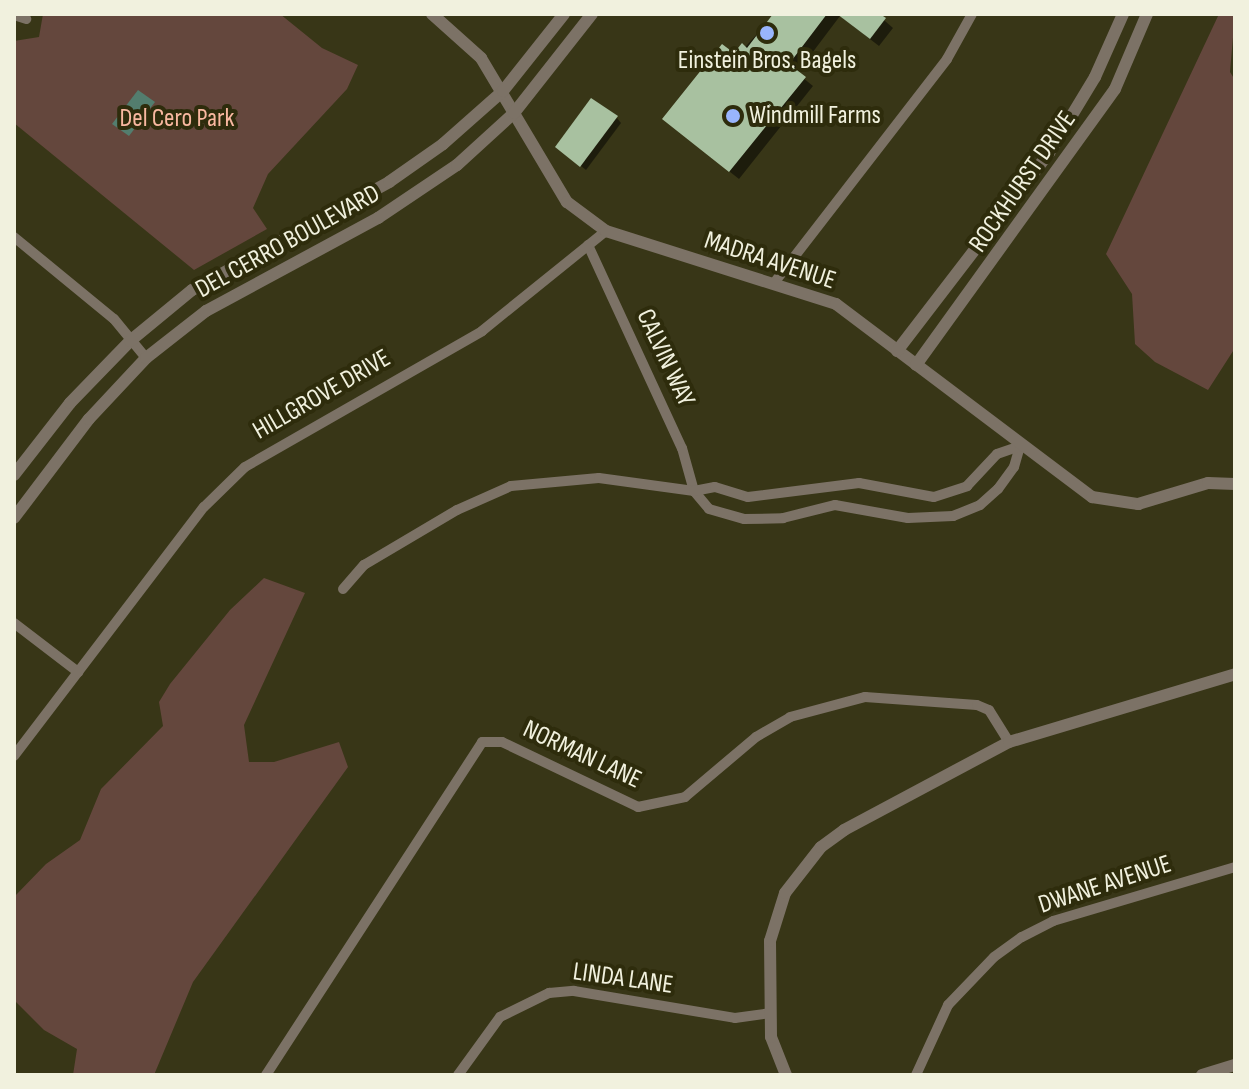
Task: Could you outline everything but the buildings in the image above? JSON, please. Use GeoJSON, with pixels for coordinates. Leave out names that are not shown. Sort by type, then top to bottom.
{"type":"FeatureCollection","features":[{"type":"Feature","properties":{"kind":"street","name":"MADRA AVENUE"},"geometry":{"type":"LineString","coordinates":[[432,14],[476,51],[503,91],[567,202],[606,231],[836,304],[1020,446],[1092,497],[1122,504],[1208,483],[1235,484]]}},
{"type":"Feature","properties":{"kind":"street","name":"DEL CERRO BOULEVARD"},"geometry":{"type":"LineString","coordinates":[[14,475],[70,403],[130,341],[192,290],[389,182],[503,91],[564,14]]}},
{"type":"Feature","properties":{"kind":"street","name":"DEL CERRO BOULEVARD"},"geometry":{"type":"LineString","coordinates":[[14,518],[89,419],[146,358],[206,311],[430,185],[514,113],[592,14]]}},
{"type":"Feature","properties":{"kind":"street"},"geometry":{"type":"LineString","coordinates":[[774,283],[947,59],[972,14]]}},
{"type":"Feature","properties":{"kind":"street","name":"ROCKHURST DRIVE"},"geometry":{"type":"LineString","coordinates":[[897,351],[1049,153],[1095,77],[1123,14]]}},
{"type":"Feature","properties":{"kind":"street","name":"ROCKHURST DRIVE"},"geometry":{"type":"LineString","coordinates":[[916,365],[1115,89],[1147,14]]}},
{"type":"Feature","properties":{"kind":"street"},"geometry":{"type":"LineString","coordinates":[[14,15],[26,19]]}},
{"type":"Feature","properties":{"kind":"street","name":"HILLGROVE DRIVE"},"geometry":{"type":"LineString","coordinates":[[14,756],[204,507],[245,467],[482,331],[606,231]]}},
{"type":"Feature","properties":{"kind":"street"},"geometry":{"type":"LineString","coordinates":[[15,241],[114,319],[146,358]]}},
{"type":"Feature","properties":{"kind":"street","name":"CALVIN WAY"},"geometry":{"type":"LineString","coordinates":[[588,245],[682,448],[694,491]]}},
{"type":"Feature","properties":{"kind":"street"},"geometry":{"type":"LineString","coordinates":[[343,589],[364,565],[457,510],[511,486],[599,478],[694,491],[715,487],[748,497],[779,496],[835,483],[859,483],[914,496],[946,495],[967,486],[997,454],[1020,446]]}},
{"type":"Feature","properties":{"kind":"street"},"geometry":{"type":"LineString","coordinates":[[694,491],[709,509],[744,519],[783,518],[835,505],[908,518],[953,516],[980,505],[998,489],[1014,467],[1020,446]]}},
{"type":"Feature","properties":{"kind":"street"},"geometry":{"type":"LineString","coordinates":[[14,623],[78,672]]}},
{"type":"Feature","properties":{"kind":"street"},"geometry":{"type":"LineString","coordinates":[[786,1075],[771,1037],[769,1013],[773,925],[785,893],[810,858],[844,830],[1009,742],[1235,674]]}},
{"type":"Feature","properties":{"kind":"street","name":"NORMAN LANE"},"geometry":{"type":"LineString","coordinates":[[266,1075],[482,742],[502,742],[638,807],[685,797],[756,737],[790,717],[865,697],[977,705],[989,710],[1009,742]]}},
{"type":"Feature","properties":{"kind":"street","name":"DWANE AVENUE"},"geometry":{"type":"LineString","coordinates":[[916,1075],[948,1005],[994,957],[1022,937],[1053,921],[1235,867]]}},
{"type":"Feature","properties":{"kind":"street","name":"LINDA LANE"},"geometry":{"type":"LineString","coordinates":[[458,1075],[500,1017],[549,993],[574,991],[735,1018],[769,1013]]}},
{"type":"Feature","properties":{"kind":"street"},"geometry":{"type":"LineString","coordinates":[[1202,1075],[1235,1065]]}},
{"type":"Feature","properties":{"kind":"green space","name":"Del Cero Park"},"geometry":{"type":"Polygon","coordinates":[[[43,14],[280,14],[322,48],[358,65],[347,89],[268,174],[253,208],[267,229],[194,270],[14,123],[14,41],[39,37],[43,14]]]}},
{"type":"Feature","properties":{"kind":"green space"},"geometry":{"type":"Polygon","coordinates":[[[1219,14],[1235,14],[1230,72],[1235,80],[1235,348],[1208,390],[1155,362],[1135,344],[1132,294],[1106,254],[1219,14]]]}},
{"type":"Feature","properties":{"kind":"green space"},"geometry":{"type":"Polygon","coordinates":[[[264,578],[305,593],[244,725],[249,762],[274,762],[339,742],[348,767],[193,982],[154,1075],[73,1075],[77,1049],[44,1030],[14,1000],[14,897],[46,864],[80,840],[101,789],[163,726],[159,702],[170,684],[230,610],[264,578]]]}},
{"type":"Feature","properties":{"kind":"shaded area"},"geometry":{"type":"Polygon","coordinates":[[[138,90],[155,102],[129,136],[112,124],[138,90]]]}},
{"type":"Feature","properties":{"kind":"place","name":"Einstein Bros. Bagels"},"geometry":{"type":"Point","coordinates":[767,33]}},
{"type":"Feature","properties":{"kind":"place","name":"Windmill Farms"},"geometry":{"type":"Point","coordinates":[733,116]}}]}
